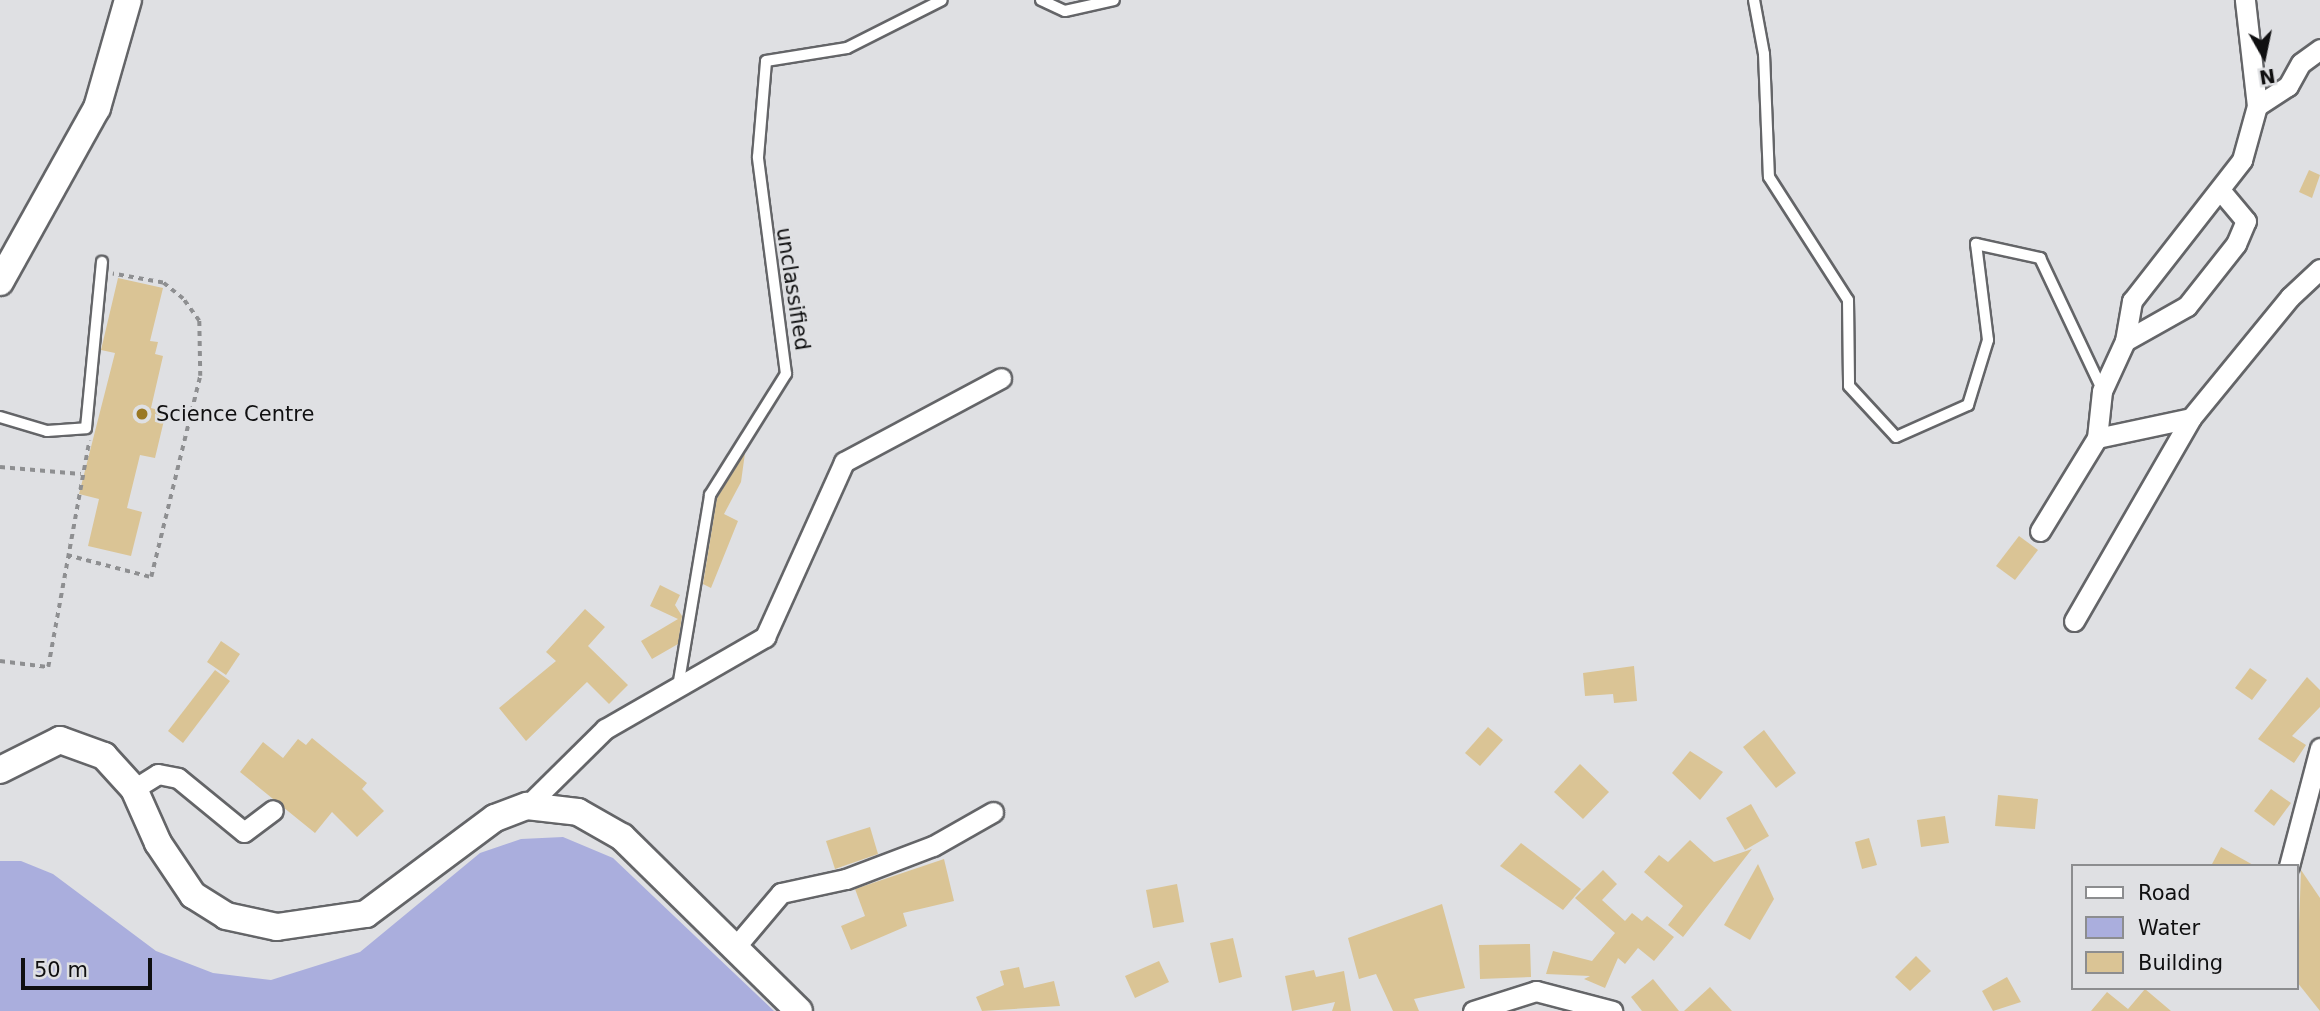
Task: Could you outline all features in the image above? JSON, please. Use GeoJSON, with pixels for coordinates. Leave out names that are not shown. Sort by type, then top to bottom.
{"type":"FeatureCollection","features":[{"type":"Feature","properties":{"kind":"main road"},"geometry":{"type":"LineString","coordinates":[[0,282],[97,108],[128,0]]}},
{"type":"Feature","properties":{"kind":"main road"},"geometry":{"type":"LineString","coordinates":[[0,769],[60,740],[104,756],[134,789],[158,843],[193,895],[226,916],[277,927],[366,914],[395,898],[452,845],[527,806],[578,812],[622,837],[737,944],[799,1011]]}},
{"type":"Feature","properties":{"kind":"street"},"geometry":{"type":"LineString","coordinates":[[2040,531],[2097,438],[2102,391],[2125,341],[2132,301],[2173,242],[2222,192],[2242,160],[2257,106],[2245,0]]}},
{"type":"Feature","properties":{"kind":"street"},"geometry":{"type":"LineString","coordinates":[[2257,106],[2288,86],[2301,63],[2320,49]]}},
{"type":"Feature","properties":{"kind":"street"},"geometry":{"type":"LineString","coordinates":[[2125,341],[2188,306],[2236,244],[2246,221],[2222,192]]}},
{"type":"Feature","properties":{"kind":"street"},"geometry":{"type":"LineString","coordinates":[[2074,621],[2191,418],[2290,297],[2320,269]]}},
{"type":"Feature","properties":{"kind":"street"},"geometry":{"type":"LineString","coordinates":[[527,806],[605,729],[765,637],[844,462],[1001,378]]}},
{"type":"Feature","properties":{"kind":"street"},"geometry":{"type":"LineString","coordinates":[[2097,438],[2191,418]]}},
{"type":"Feature","properties":{"kind":"street"},"geometry":{"type":"LineString","coordinates":[[2290,864],[2320,748]]}},
{"type":"Feature","properties":{"kind":"street"},"geometry":{"type":"LineString","coordinates":[[134,789],[158,774],[178,778],[244,832],[273,810]]}},
{"type":"Feature","properties":{"kind":"street"},"geometry":{"type":"LineString","coordinates":[[737,944],[781,893],[846,879],[933,846],[993,812]]}},
{"type":"Feature","properties":{"kind":"street"},"geometry":{"type":"LineString","coordinates":[[1473,1011],[1536,991],[1612,1011]]}},
{"type":"Feature","properties":{"kind":"lane","name":"unclassified"},"geometry":{"type":"LineString","coordinates":[[678,687],[710,495],[786,374],[758,157],[766,61],[847,48],[942,0]]}},
{"type":"Feature","properties":{"kind":"lane"},"geometry":{"type":"LineString","coordinates":[[1041,0],[1065,11],[1114,0]]}},
{"type":"Feature","properties":{"kind":"lane"},"geometry":{"type":"LineString","coordinates":[[1754,0],[1764,54],[1769,177],[1848,300],[1849,386],[1896,437],[1968,405],[1988,340],[1976,244],[2040,258],[2102,391]]}},
{"type":"Feature","properties":{"kind":"lane"},"geometry":{"type":"LineString","coordinates":[[0,417],[47,431],[86,428],[102,267]]}},
{"type":"Feature","properties":{"kind":"path"},"geometry":{"type":"LineString","coordinates":[[67,555],[151,577],[200,376],[199,321],[183,299],[163,283],[102,267]]}},
{"type":"Feature","properties":{"kind":"path"},"geometry":{"type":"LineString","coordinates":[[0,662],[48,667],[81,474],[86,428]]}},
{"type":"Feature","properties":{"kind":"path"},"geometry":{"type":"LineString","coordinates":[[0,467],[81,474]]}},
{"type":"Feature","properties":{"kind":"water"},"geometry":{"type":"Polygon","coordinates":[[[563,837],[613,858],[774,1011],[0,1011],[0,861],[21,861],[53,874],[156,951],[213,973],[271,980],[360,952],[480,853],[521,839],[563,837]]]}},
{"type":"Feature","properties":{"kind":"building"},"geometry":{"type":"Polygon","coordinates":[[[2309,170],[2320,175],[2312,198],[2299,192],[2309,170]]]}},
{"type":"Feature","properties":{"kind":"building"},"geometry":{"type":"Polygon","coordinates":[[[118,278],[163,288],[150,341],[158,342],[155,354],[163,356],[151,408],[166,412],[155,458],[140,455],[127,508],[142,512],[131,556],[88,546],[99,499],[79,494],[115,353],[101,350],[118,278]]]}},
{"type":"Feature","properties":{"kind":"building"},"geometry":{"type":"Polygon","coordinates":[[[745,453],[741,482],[724,514],[738,521],[711,588],[703,584],[717,498],[745,453]]]}},
{"type":"Feature","properties":{"kind":"building"},"geometry":{"type":"Polygon","coordinates":[[[2019,536],[2038,550],[2015,580],[1996,566],[2019,536]]]}},
{"type":"Feature","properties":{"kind":"building"},"geometry":{"type":"Polygon","coordinates":[[[660,585],[680,595],[675,605],[682,616],[678,644],[652,659],[641,641],[678,619],[650,606],[660,585]]]}},
{"type":"Feature","properties":{"kind":"building"},"geometry":{"type":"Polygon","coordinates":[[[585,609],[605,627],[588,646],[628,685],[609,704],[587,682],[526,741],[499,708],[556,661],[546,652],[585,609]]]}},
{"type":"Feature","properties":{"kind":"building"},"geometry":{"type":"Polygon","coordinates":[[[221,641],[240,654],[226,675],[207,662],[221,641]]]}},
{"type":"Feature","properties":{"kind":"building"},"geometry":{"type":"Polygon","coordinates":[[[1634,666],[1637,701],[1614,703],[1613,694],[1585,696],[1583,673],[1634,666]]]}},
{"type":"Feature","properties":{"kind":"building"},"geometry":{"type":"Polygon","coordinates":[[[2250,668],[2267,680],[2252,700],[2235,688],[2250,668]]]}},
{"type":"Feature","properties":{"kind":"building"},"geometry":{"type":"Polygon","coordinates":[[[215,670],[230,681],[183,743],[168,731],[215,670]]]}},
{"type":"Feature","properties":{"kind":"building"},"geometry":{"type":"Polygon","coordinates":[[[2307,677],[2320,690],[2320,707],[2292,736],[2306,745],[2294,763],[2258,739],[2307,677]]]}},
{"type":"Feature","properties":{"kind":"building"},"geometry":{"type":"Polygon","coordinates":[[[1488,727],[1503,740],[1480,766],[1465,753],[1488,727]]]}},
{"type":"Feature","properties":{"kind":"building"},"geometry":{"type":"Polygon","coordinates":[[[1764,730],[1796,773],[1776,788],[1743,747],[1764,730]]]}},
{"type":"Feature","properties":{"kind":"building"},"geometry":{"type":"Polygon","coordinates":[[[312,738],[367,783],[362,789],[384,811],[357,837],[332,812],[315,833],[240,772],[263,742],[283,758],[298,739],[306,745],[312,738]]]}},
{"type":"Feature","properties":{"kind":"building"},"geometry":{"type":"Polygon","coordinates":[[[1690,751],[1723,772],[1700,800],[1672,773],[1690,751]]]}},
{"type":"Feature","properties":{"kind":"building"},"geometry":{"type":"Polygon","coordinates":[[[1580,764],[1609,792],[1583,819],[1554,792],[1580,764]]]}},
{"type":"Feature","properties":{"kind":"building"},"geometry":{"type":"Polygon","coordinates":[[[2271,789],[2291,803],[2274,826],[2254,811],[2271,789]]]}},
{"type":"Feature","properties":{"kind":"building"},"geometry":{"type":"Polygon","coordinates":[[[1998,795],[2038,799],[2035,829],[1995,826],[1998,795]]]}},
{"type":"Feature","properties":{"kind":"building"},"geometry":{"type":"Polygon","coordinates":[[[1751,804],[1769,836],[1745,850],[1726,818],[1751,804]]]}},
{"type":"Feature","properties":{"kind":"building"},"geometry":{"type":"Polygon","coordinates":[[[1945,816],[1949,843],[1921,847],[1917,820],[1945,816]]]}},
{"type":"Feature","properties":{"kind":"building"},"geometry":{"type":"Polygon","coordinates":[[[870,827],[878,854],[835,869],[826,841],[870,827]]]}},
{"type":"Feature","properties":{"kind":"building"},"geometry":{"type":"Polygon","coordinates":[[[1869,838],[1877,865],[1862,869],[1855,842],[1869,838]]]}},
{"type":"Feature","properties":{"kind":"building"},"geometry":{"type":"Polygon","coordinates":[[[1690,840],[1714,862],[1752,849],[1683,937],[1668,925],[1683,906],[1644,872],[1659,855],[1668,862],[1690,840]]]}},
{"type":"Feature","properties":{"kind":"building"},"geometry":{"type":"Polygon","coordinates":[[[1521,843],[1581,889],[1563,910],[1500,866],[1521,843]]]}},
{"type":"Feature","properties":{"kind":"building"},"geometry":{"type":"Polygon","coordinates":[[[2221,847],[2251,864],[2212,864],[2221,847]]]}},
{"type":"Feature","properties":{"kind":"building"},"geometry":{"type":"Polygon","coordinates":[[[944,859],[954,901],[903,913],[907,926],[851,950],[841,926],[865,916],[855,889],[944,859]]]}},
{"type":"Feature","properties":{"kind":"building"},"geometry":{"type":"Polygon","coordinates":[[[1758,864],[1774,899],[1750,940],[1724,925],[1758,864]]]}},
{"type":"Feature","properties":{"kind":"building"},"geometry":{"type":"Polygon","coordinates":[[[1603,870],[1617,884],[1602,900],[1625,921],[1632,913],[1642,921],[1647,916],[1674,937],[1654,961],[1638,948],[1625,964],[1618,958],[1605,988],[1584,979],[1590,976],[1546,974],[1553,951],[1592,961],[1615,933],[1575,898],[1603,870]]]}},
{"type":"Feature","properties":{"kind":"building"},"geometry":{"type":"Polygon","coordinates":[[[2301,870],[2320,898],[2320,1011],[2299,985],[2301,870]]]}},
{"type":"Feature","properties":{"kind":"building"},"geometry":{"type":"Polygon","coordinates":[[[1177,884],[1184,922],[1153,928],[1146,890],[1177,884]]]}},
{"type":"Feature","properties":{"kind":"building"},"geometry":{"type":"Polygon","coordinates":[[[1442,904],[1465,988],[1414,999],[1419,1011],[1393,1011],[1376,974],[1359,979],[1348,938],[1442,904]]]}},
{"type":"Feature","properties":{"kind":"building"},"geometry":{"type":"Polygon","coordinates":[[[1233,938],[1242,977],[1219,983],[1210,943],[1233,938]]]}},
{"type":"Feature","properties":{"kind":"building"},"geometry":{"type":"Polygon","coordinates":[[[1530,944],[1531,977],[1480,979],[1479,945],[1530,944]]]}},
{"type":"Feature","properties":{"kind":"building"},"geometry":{"type":"Polygon","coordinates":[[[1916,956],[1931,971],[1910,991],[1895,977],[1916,956]]]}},
{"type":"Feature","properties":{"kind":"building"},"geometry":{"type":"Polygon","coordinates":[[[1159,961],[1169,982],[1135,998],[1125,976],[1159,961]]]}},
{"type":"Feature","properties":{"kind":"building"},"geometry":{"type":"Polygon","coordinates":[[[1019,967],[1024,988],[1054,981],[1060,1006],[982,1011],[976,997],[1004,985],[1000,971],[1019,967]]]}},
{"type":"Feature","properties":{"kind":"building"},"geometry":{"type":"Polygon","coordinates":[[[1314,970],[1316,977],[1344,971],[1351,1011],[1332,1011],[1335,1002],[1292,1011],[1285,976],[1314,970]]]}},
{"type":"Feature","properties":{"kind":"building"},"geometry":{"type":"Polygon","coordinates":[[[2007,977],[2021,1002],[1993,1011],[1982,991],[2007,977]]]}},
{"type":"Feature","properties":{"kind":"building"},"geometry":{"type":"Polygon","coordinates":[[[1653,979],[1679,1011],[1642,1011],[1631,997],[1653,979]]]}},
{"type":"Feature","properties":{"kind":"building"},"geometry":{"type":"Polygon","coordinates":[[[1710,987],[1732,1011],[1684,1011],[1710,987]]]}},
{"type":"Feature","properties":{"kind":"building"},"geometry":{"type":"Polygon","coordinates":[[[2146,990],[2171,1011],[2091,1011],[2107,992],[2128,1009],[2146,990]]]}},
{"type":"Feature","properties":{"kind":"place","name":"Science Centre"},"geometry":{"type":"Point","coordinates":[142,414]}}]}
